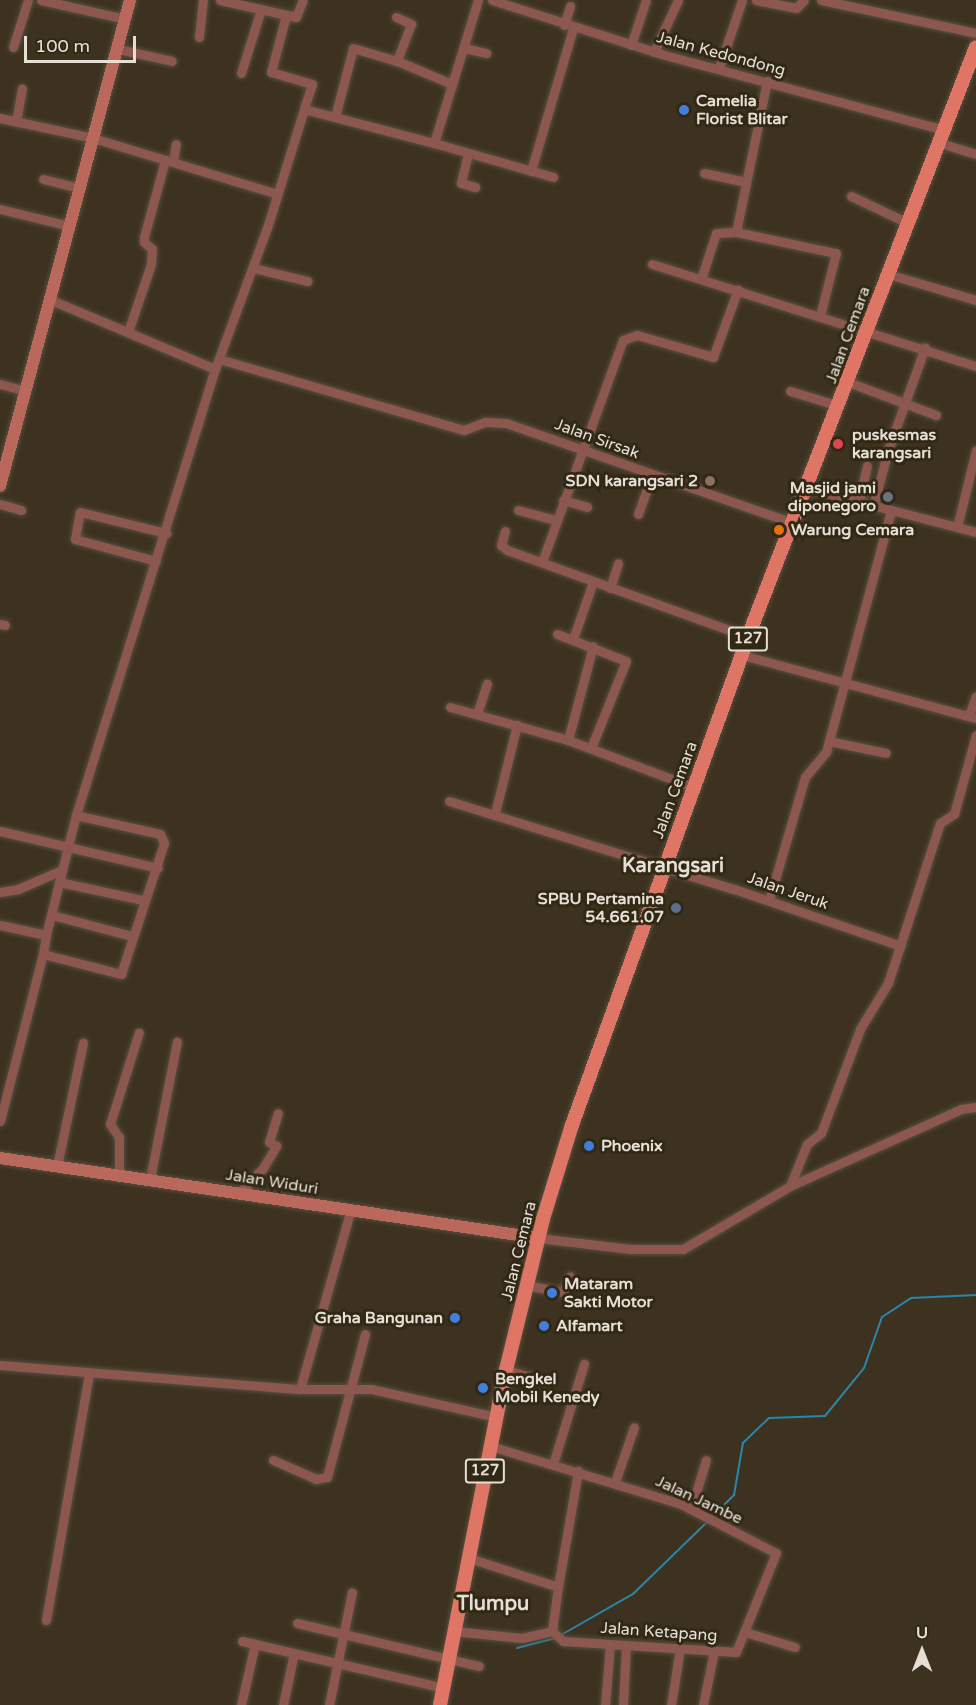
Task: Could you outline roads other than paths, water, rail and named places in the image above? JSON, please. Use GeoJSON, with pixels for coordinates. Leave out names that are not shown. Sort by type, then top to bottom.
{"type":"FeatureCollection","features":[{"type":"Feature","properties":{"kind":"main road"},"geometry":{"type":"LineString","coordinates":[[0,486],[130,0]]}},
{"type":"Feature","properties":{"kind":"main road","name":"Jalan Cemara"},"geometry":{"type":"LineString","coordinates":[[440,1705],[506,1370],[538,1238],[572,1125],[748,637],[794,523],[976,47]]}},
{"type":"Feature","properties":{"kind":"main road","name":"Jalan Widuri"},"geometry":{"type":"LineString","coordinates":[[0,1158],[119,1174],[350,1212],[538,1238]]}},
{"type":"Feature","properties":{"kind":"street"},"geometry":{"type":"LineString","coordinates":[[13,47],[28,0]]}},
{"type":"Feature","properties":{"kind":"street"},"geometry":{"type":"LineString","coordinates":[[41,0],[125,19]]}},
{"type":"Feature","properties":{"kind":"street"},"geometry":{"type":"LineString","coordinates":[[198,37],[203,0]]}},
{"type":"Feature","properties":{"kind":"street"},"geometry":{"type":"LineString","coordinates":[[220,0],[298,16],[303,0]]}},
{"type":"Feature","properties":{"kind":"street"},"geometry":{"type":"LineString","coordinates":[[434,143],[478,0]]}},
{"type":"Feature","properties":{"kind":"street"},"geometry":{"type":"LineString","coordinates":[[631,45],[646,0]]}},
{"type":"Feature","properties":{"kind":"street"},"geometry":{"type":"LineString","coordinates":[[656,53],[678,0]]}},
{"type":"Feature","properties":{"kind":"street"},"geometry":{"type":"LineString","coordinates":[[719,68],[742,0]]}},
{"type":"Feature","properties":{"kind":"street"},"geometry":{"type":"LineString","coordinates":[[756,0],[796,8],[804,0]]}},
{"type":"Feature","properties":{"kind":"street"},"geometry":{"type":"LineString","coordinates":[[826,0],[976,33]]}},
{"type":"Feature","properties":{"kind":"street","name":"Jalan Kedondong"},"geometry":{"type":"LineString","coordinates":[[498,1],[568,27],[656,53],[767,81],[942,136],[976,154]]}},
{"type":"Feature","properties":{"kind":"street"},"geometry":{"type":"LineString","coordinates":[[531,171],[568,27],[570,6]]}},
{"type":"Feature","properties":{"kind":"street"},"geometry":{"type":"LineString","coordinates":[[241,73],[261,9]]}},
{"type":"Feature","properties":{"kind":"street"},"geometry":{"type":"LineString","coordinates":[[0,1121],[76,815],[166,533],[215,369],[253,268],[312,84],[271,72],[286,15]]}},
{"type":"Feature","properties":{"kind":"street"},"geometry":{"type":"LineString","coordinates":[[396,17],[411,24],[397,61]]}},
{"type":"Feature","properties":{"kind":"street"},"geometry":{"type":"LineString","coordinates":[[335,117],[353,48],[397,61],[452,84]]}},
{"type":"Feature","properties":{"kind":"street"},"geometry":{"type":"LineString","coordinates":[[464,48],[486,53]]}},
{"type":"Feature","properties":{"kind":"street"},"geometry":{"type":"LineString","coordinates":[[118,49],[172,61]]}},
{"type":"Feature","properties":{"kind":"street"},"geometry":{"type":"LineString","coordinates":[[736,232],[767,81]]}},
{"type":"Feature","properties":{"kind":"street"},"geometry":{"type":"LineString","coordinates":[[16,122],[22,89]]}},
{"type":"Feature","properties":{"kind":"street"},"geometry":{"type":"LineString","coordinates":[[304,109],[553,177]]}},
{"type":"Feature","properties":{"kind":"street"},"geometry":{"type":"LineString","coordinates":[[0,118],[93,138],[277,194]]}},
{"type":"Feature","properties":{"kind":"street"},"geometry":{"type":"LineString","coordinates":[[128,332],[152,264],[152,249],[144,242],[144,237],[176,144]]}},
{"type":"Feature","properties":{"kind":"street"},"geometry":{"type":"LineString","coordinates":[[468,154],[460,182],[475,187]]}},
{"type":"Feature","properties":{"kind":"street"},"geometry":{"type":"LineString","coordinates":[[704,173],[746,182]]}},
{"type":"Feature","properties":{"kind":"street"},"geometry":{"type":"LineString","coordinates":[[43,179],[79,188]]}},
{"type":"Feature","properties":{"kind":"street"},"geometry":{"type":"LineString","coordinates":[[851,196],[908,223]]}},
{"type":"Feature","properties":{"kind":"street"},"geometry":{"type":"LineString","coordinates":[[0,209],[70,226]]}},
{"type":"Feature","properties":{"kind":"street"},"geometry":{"type":"LineString","coordinates":[[701,279],[716,233],[736,232],[836,253],[820,316]]}},
{"type":"Feature","properties":{"kind":"street"},"geometry":{"type":"LineString","coordinates":[[652,264],[868,329],[976,366]]}},
{"type":"Feature","properties":{"kind":"street"},"geometry":{"type":"LineString","coordinates":[[253,268],[307,281]]}},
{"type":"Feature","properties":{"kind":"street"},"geometry":{"type":"LineString","coordinates":[[888,274],[976,300]]}},
{"type":"Feature","properties":{"kind":"street"},"geometry":{"type":"LineString","coordinates":[[542,562],[562,500],[623,340],[637,335],[713,357],[738,289]]}},
{"type":"Feature","properties":{"kind":"street"},"geometry":{"type":"LineString","coordinates":[[51,300],[215,369]]}},
{"type":"Feature","properties":{"kind":"street"},"geometry":{"type":"LineString","coordinates":[[873,507],[904,403],[925,348]]}},
{"type":"Feature","properties":{"kind":"street","name":"Jalan Sirsak"},"geometry":{"type":"LineString","coordinates":[[219,359],[464,430],[492,421],[527,429],[652,475],[794,523]]}},
{"type":"Feature","properties":{"kind":"street"},"geometry":{"type":"LineString","coordinates":[[848,382],[936,415]]}},
{"type":"Feature","properties":{"kind":"street"},"geometry":{"type":"LineString","coordinates":[[0,384],[26,391]]}},
{"type":"Feature","properties":{"kind":"street"},"geometry":{"type":"LineString","coordinates":[[790,391],[839,406]]}},
{"type":"Feature","properties":{"kind":"street"},"geometry":{"type":"LineString","coordinates":[[957,527],[976,450]]}},
{"type":"Feature","properties":{"kind":"street"},"geometry":{"type":"LineString","coordinates":[[858,503],[867,466]]}},
{"type":"Feature","properties":{"kind":"street"},"geometry":{"type":"LineString","coordinates":[[638,514],[652,475]]}},
{"type":"Feature","properties":{"kind":"street"},"geometry":{"type":"LineString","coordinates":[[807,488],[976,532]]}},
{"type":"Feature","properties":{"kind":"street"},"geometry":{"type":"LineString","coordinates":[[562,500],[587,507]]}},
{"type":"Feature","properties":{"kind":"street"},"geometry":{"type":"LineString","coordinates":[[0,504],[21,510]]}},
{"type":"Feature","properties":{"kind":"street"},"geometry":{"type":"LineString","coordinates":[[518,510],[555,520]]}},
{"type":"Feature","properties":{"kind":"street"},"geometry":{"type":"LineString","coordinates":[[769,900],[805,777],[825,755],[891,511]]}},
{"type":"Feature","properties":{"kind":"street"},"geometry":{"type":"LineString","coordinates":[[156,561],[75,539],[80,512],[166,533]]}},
{"type":"Feature","properties":{"kind":"street"},"geometry":{"type":"LineString","coordinates":[[505,531],[503,548],[748,637]]}},
{"type":"Feature","properties":{"kind":"street"},"geometry":{"type":"LineString","coordinates":[[610,588],[618,563]]}},
{"type":"Feature","properties":{"kind":"street"},"geometry":{"type":"LineString","coordinates":[[573,639],[593,582]]}},
{"type":"Feature","properties":{"kind":"street"},"geometry":{"type":"LineString","coordinates":[[557,634],[623,657],[627,663],[591,748]]}},
{"type":"Feature","properties":{"kind":"street"},"geometry":{"type":"LineString","coordinates":[[568,740],[593,646]]}},
{"type":"Feature","properties":{"kind":"street"},"geometry":{"type":"LineString","coordinates":[[742,655],[972,717],[976,696]]}},
{"type":"Feature","properties":{"kind":"street"},"geometry":{"type":"LineString","coordinates":[[477,714],[487,684]]}},
{"type":"Feature","properties":{"kind":"street"},"geometry":{"type":"LineString","coordinates":[[450,707],[568,740],[693,787]]}},
{"type":"Feature","properties":{"kind":"street"},"geometry":{"type":"LineString","coordinates":[[495,813],[517,725]]}},
{"type":"Feature","properties":{"kind":"street"},"geometry":{"type":"LineString","coordinates":[[790,1186],[807,1144],[821,1133],[860,1029],[888,982],[940,824],[954,814],[976,735]]}},
{"type":"Feature","properties":{"kind":"street"},"geometry":{"type":"LineString","coordinates":[[829,741],[886,753]]}},
{"type":"Feature","properties":{"kind":"street","name":"Jalan Jeruk"},"geometry":{"type":"LineString","coordinates":[[449,801],[495,813],[769,900],[901,946]]}},
{"type":"Feature","properties":{"kind":"street"},"geometry":{"type":"LineString","coordinates":[[43,954],[121,974],[142,900],[158,868],[164,835],[76,815]]}},
{"type":"Feature","properties":{"kind":"street"},"geometry":{"type":"LineString","coordinates":[[0,831],[158,868]]}},
{"type":"Feature","properties":{"kind":"street"},"geometry":{"type":"LineString","coordinates":[[0,892],[18,889],[62,870]]}},
{"type":"Feature","properties":{"kind":"street"},"geometry":{"type":"LineString","coordinates":[[59,882],[142,900]]}},
{"type":"Feature","properties":{"kind":"street"},"geometry":{"type":"LineString","coordinates":[[52,915],[132,936]]}},
{"type":"Feature","properties":{"kind":"street"},"geometry":{"type":"LineString","coordinates":[[0,925],[46,935]]}},
{"type":"Feature","properties":{"kind":"street"},"geometry":{"type":"LineString","coordinates":[[119,1174],[120,1137],[110,1124],[139,1032]]}},
{"type":"Feature","properties":{"kind":"street"},"geometry":{"type":"LineString","coordinates":[[57,1166],[83,1042]]}},
{"type":"Feature","properties":{"kind":"street"},"geometry":{"type":"LineString","coordinates":[[150,1179],[177,1042]]}},
{"type":"Feature","properties":{"kind":"street"},"geometry":{"type":"LineString","coordinates":[[538,1238],[630,1249],[683,1249],[790,1186],[956,1112],[976,1107]]}},
{"type":"Feature","properties":{"kind":"street"},"geometry":{"type":"LineString","coordinates":[[238,1194],[268,1162],[276,1146],[269,1142],[278,1113]]}},
{"type":"Feature","properties":{"kind":"street"},"geometry":{"type":"LineString","coordinates":[[300,1389],[350,1212]]}},
{"type":"Feature","properties":{"kind":"street"},"geometry":{"type":"LineString","coordinates":[[526,1285],[563,1292],[570,1276]]}},
{"type":"Feature","properties":{"kind":"street"},"geometry":{"type":"LineString","coordinates":[[273,1460],[316,1479],[327,1476],[365,1334]]}},
{"type":"Feature","properties":{"kind":"street"},"geometry":{"type":"LineString","coordinates":[[553,1464],[584,1364]]}},
{"type":"Feature","properties":{"kind":"street"},"geometry":{"type":"LineString","coordinates":[[0,1365],[300,1389],[350,1388],[398,1393],[496,1417]]}},
{"type":"Feature","properties":{"kind":"street"},"geometry":{"type":"LineString","coordinates":[[506,1370],[538,1379]]}},
{"type":"Feature","properties":{"kind":"street"},"geometry":{"type":"LineString","coordinates":[[46,1620],[89,1373]]}},
{"type":"Feature","properties":{"kind":"street"},"geometry":{"type":"LineString","coordinates":[[615,1482],[634,1426]]}},
{"type":"Feature","properties":{"kind":"street","name":"Jalan Jambe"},"geometry":{"type":"LineString","coordinates":[[490,1446],[615,1482],[691,1509],[776,1553],[745,1632]]}},
{"type":"Feature","properties":{"kind":"street"},"geometry":{"type":"LineString","coordinates":[[691,1509],[706,1460]]}},
{"type":"Feature","properties":{"kind":"street"},"geometry":{"type":"LineString","coordinates":[[554,1634],[558,1587],[578,1471]]}},
{"type":"Feature","properties":{"kind":"street"},"geometry":{"type":"LineString","coordinates":[[469,1558],[558,1587]]}},
{"type":"Feature","properties":{"kind":"street"},"geometry":{"type":"LineString","coordinates":[[329,1705],[352,1592]]}},
{"type":"Feature","properties":{"kind":"street"},"geometry":{"type":"LineString","coordinates":[[297,1623],[448,1661],[479,1666]]}},
{"type":"Feature","properties":{"kind":"street","name":"Jalan Ketapang"},"geometry":{"type":"LineString","coordinates":[[453,1630],[509,1638],[554,1634],[610,1645],[736,1652],[745,1632]]}},
{"type":"Feature","properties":{"kind":"street"},"geometry":{"type":"LineString","coordinates":[[745,1632],[795,1647]]}},
{"type":"Feature","properties":{"kind":"street"},"geometry":{"type":"LineString","coordinates":[[242,1641],[444,1688]]}},
{"type":"Feature","properties":{"kind":"street"},"geometry":{"type":"LineString","coordinates":[[241,1705],[255,1644]]}},
{"type":"Feature","properties":{"kind":"street"},"geometry":{"type":"LineString","coordinates":[[605,1705],[610,1645]]}},
{"type":"Feature","properties":{"kind":"street"},"geometry":{"type":"LineString","coordinates":[[623,1705],[626,1646]]}},
{"type":"Feature","properties":{"kind":"street"},"geometry":{"type":"LineString","coordinates":[[671,1705],[680,1648]]}},
{"type":"Feature","properties":{"kind":"street"},"geometry":{"type":"LineString","coordinates":[[704,1705],[714,1651]]}},
{"type":"Feature","properties":{"kind":"street"},"geometry":{"type":"LineString","coordinates":[[283,1705],[294,1653]]}},
{"type":"Feature","properties":{"kind":"waterway"},"geometry":{"type":"LineString","coordinates":[[713,1516],[734,1495],[743,1443],[769,1418],[825,1416],[864,1368],[882,1317],[911,1298],[976,1295]]}},
{"type":"Feature","properties":{"kind":"waterway"},"geometry":{"type":"LineString","coordinates":[[561,1635],[633,1594],[707,1522]]}},
{"type":"Feature","properties":{"kind":"waterway"},"geometry":{"type":"LineString","coordinates":[[517,1648],[556,1638]]}},
{"type":"Feature","properties":{"kind":"place","name":"Camelia Florist Blitar"},"geometry":{"type":"Point","coordinates":[684,110]}},
{"type":"Feature","properties":{"kind":"place","name":"puskesmas karangsari"},"geometry":{"type":"Point","coordinates":[838,444]}},
{"type":"Feature","properties":{"kind":"place","name":"SDN karangsari 2"},"geometry":{"type":"Point","coordinates":[710,481]}},
{"type":"Feature","properties":{"kind":"place","name":"Masjid jami diponegoro"},"geometry":{"type":"Point","coordinates":[888,497]}},
{"type":"Feature","properties":{"kind":"place","name":"Warung Cemara"},"geometry":{"type":"Point","coordinates":[779,530]}},
{"type":"Feature","properties":{"kind":"place","name":"SPBU Pertamina 54.661.07"},"geometry":{"type":"Point","coordinates":[676,908]}},
{"type":"Feature","properties":{"kind":"place","name":"Phoenix"},"geometry":{"type":"Point","coordinates":[589,1146]}},
{"type":"Feature","properties":{"kind":"place","name":"Mataram Sakti Motor"},"geometry":{"type":"Point","coordinates":[552,1293]}},
{"type":"Feature","properties":{"kind":"place","name":"Graha Bangunan"},"geometry":{"type":"Point","coordinates":[455,1318]}},
{"type":"Feature","properties":{"kind":"place","name":"Alfamart"},"geometry":{"type":"Point","coordinates":[544,1326]}},
{"type":"Feature","properties":{"kind":"place","name":"Bengkel Mobil Kenedy"},"geometry":{"type":"Point","coordinates":[483,1388]}},
{"type":"Feature","properties":{"kind":"district","name":"Karangsari"},"geometry":{"type":"Point","coordinates":[673,866]}},
{"type":"Feature","properties":{"kind":"district","name":"Tlumpu"},"geometry":{"type":"Point","coordinates":[493,1604]}}]}
